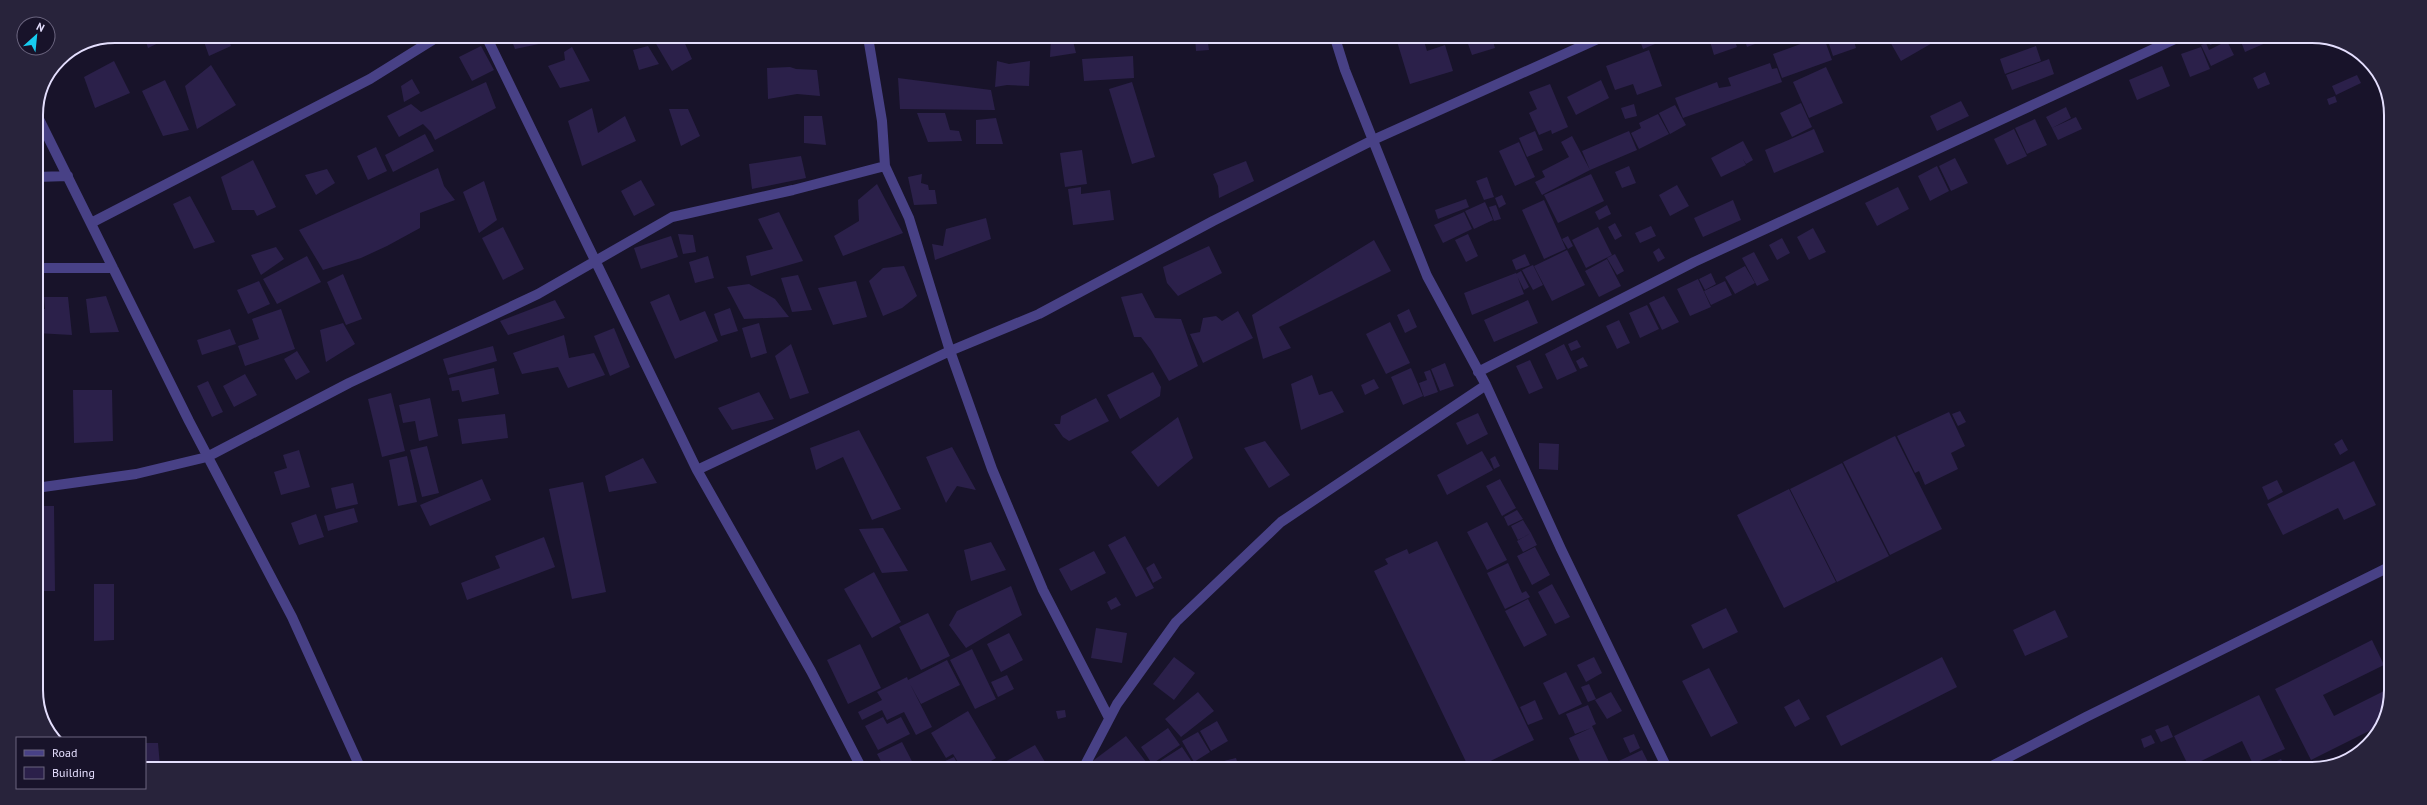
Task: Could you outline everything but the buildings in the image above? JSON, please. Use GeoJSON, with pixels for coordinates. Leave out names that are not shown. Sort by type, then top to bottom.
{"type":"FeatureCollection","features":[{"type":"Feature","properties":{"kind":"street"},"geometry":{"type":"LineString","coordinates":[[91,223],[370,79],[428,43]]}},
{"type":"Feature","properties":{"kind":"street"},"geometry":{"type":"LineString","coordinates":[[489,43],[697,470],[811,671],[858,762]]}},
{"type":"Feature","properties":{"kind":"street"},"geometry":{"type":"LineString","coordinates":[[869,43],[882,121],[885,166],[909,218],[950,351],[992,469],[1043,590],[1109,718]]}},
{"type":"Feature","properties":{"kind":"street"},"geometry":{"type":"LineString","coordinates":[[1337,43],[1345,70],[1427,276],[1486,385],[1561,549],[1664,762]]}},
{"type":"Feature","properties":{"kind":"street"},"geometry":{"type":"LineString","coordinates":[[697,470],[950,351],[1039,314],[1213,221],[1373,140],[1589,43]]}},
{"type":"Feature","properties":{"kind":"street"},"geometry":{"type":"LineString","coordinates":[[1478,372],[1694,262],[2166,43]]}},
{"type":"Feature","properties":{"kind":"street"},"geometry":{"type":"LineString","coordinates":[[43,127],[208,457],[292,617],[358,762]]}},
{"type":"Feature","properties":{"kind":"street"},"geometry":{"type":"LineString","coordinates":[[43,487],[136,474],[208,457],[349,383],[538,294],[672,217],[793,190],[885,166]]}},
{"type":"Feature","properties":{"kind":"street"},"geometry":{"type":"LineString","coordinates":[[43,177],[68,176]]}},
{"type":"Feature","properties":{"kind":"street"},"geometry":{"type":"LineString","coordinates":[[43,268],[113,268]]}},
{"type":"Feature","properties":{"kind":"street"},"geometry":{"type":"LineString","coordinates":[[1087,762],[1117,704],[1176,622],[1282,522],[1486,385]]}},
{"type":"Feature","properties":{"kind":"street"},"geometry":{"type":"LineString","coordinates":[[1999,762],[2086,717],[2384,569]]}}]}
